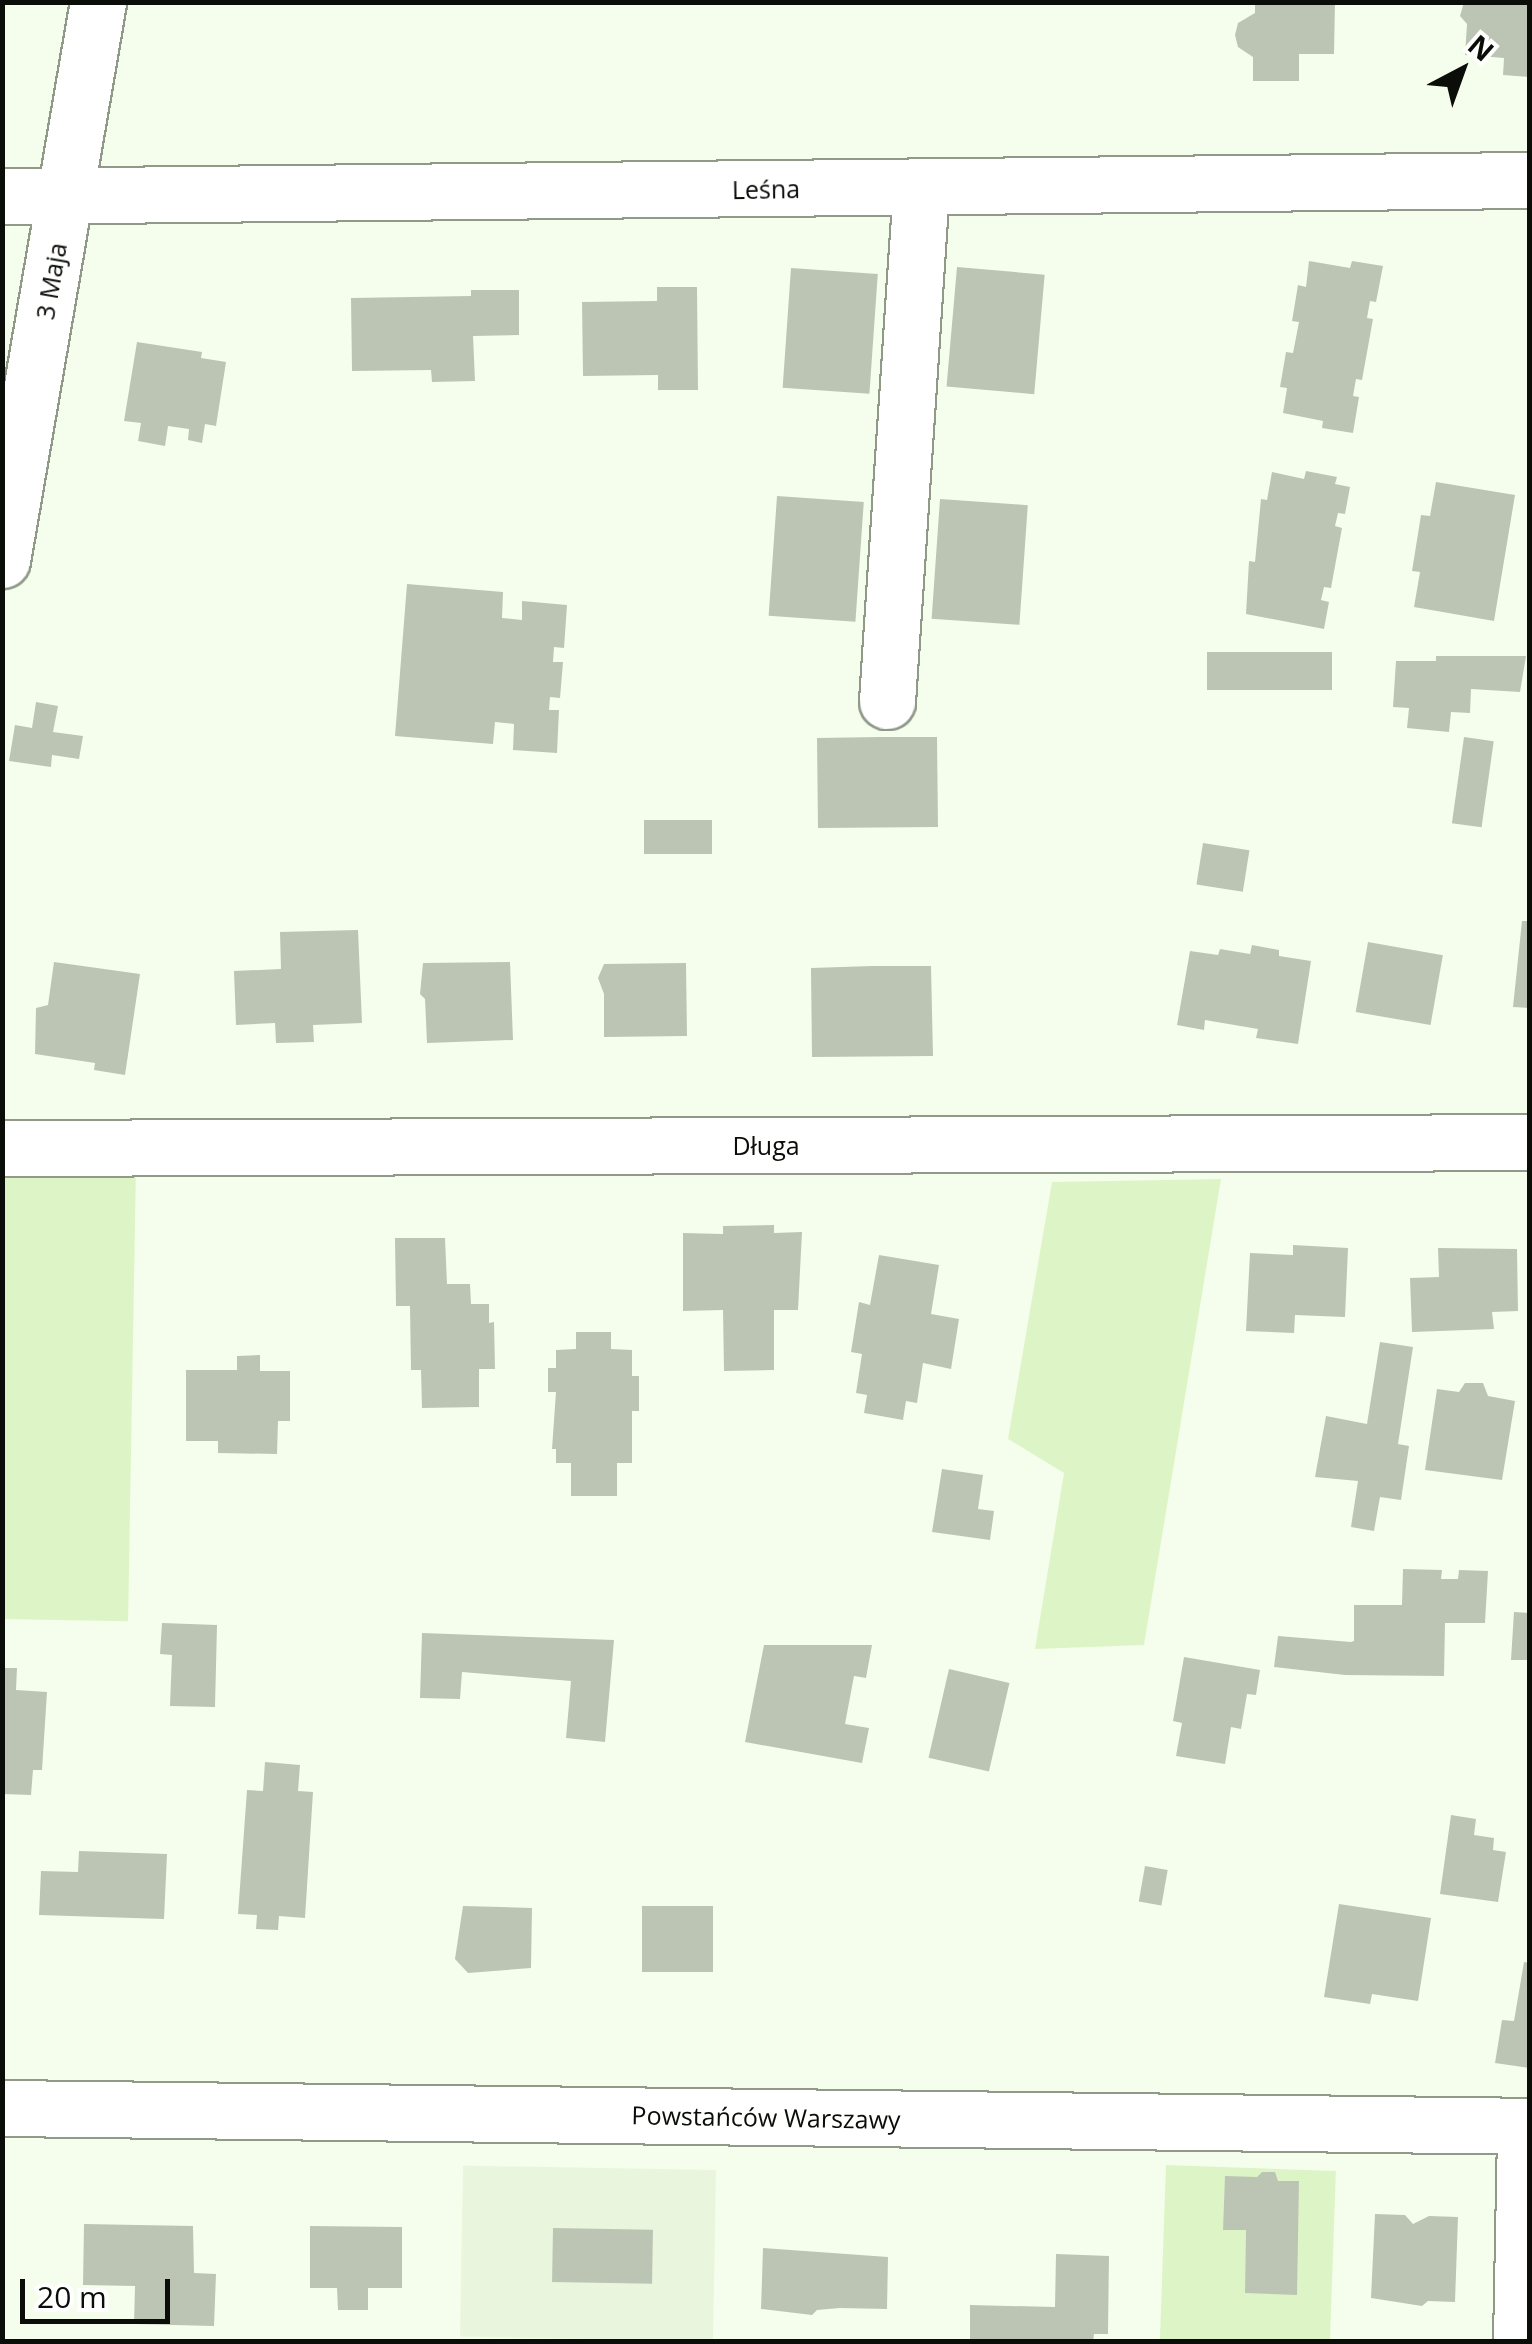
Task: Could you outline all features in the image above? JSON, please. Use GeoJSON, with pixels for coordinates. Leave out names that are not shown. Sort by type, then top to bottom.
{"type":"FeatureCollection","features":[{"type":"Feature","properties":{"kind":"street","name":"3 Maja"},"geometry":{"type":"LineString","coordinates":[[2,560],[98,2]]}},
{"type":"Feature","properties":{"kind":"street","name":"Leśna"},"geometry":{"type":"LineString","coordinates":[[2,196],[1530,180]]}},
{"type":"Feature","properties":{"kind":"street"},"geometry":{"type":"LineString","coordinates":[[888,702],[922,188]]}},
{"type":"Feature","properties":{"kind":"street","name":"Długa"},"geometry":{"type":"LineString","coordinates":[[2,1148],[1530,1142]]}},
{"type":"Feature","properties":{"kind":"street","name":"Powstańców Warszawy"},"geometry":{"type":"LineString","coordinates":[[2,2108],[1527,2126]]}},
{"type":"Feature","properties":{"kind":"street"},"geometry":{"type":"LineString","coordinates":[[1521,2342],[1527,2126]]}},
{"type":"Feature","properties":{"kind":"shaded area"},"geometry":{"type":"Polygon","coordinates":[[[463,2166],[716,2170],[713,2341],[460,2337],[463,2166]]]}},
{"type":"Feature","properties":{"kind":"green space"},"geometry":{"type":"Polygon","coordinates":[[[3,1166],[136,1168],[128,1621],[2,1619],[3,1166]]]}},
{"type":"Feature","properties":{"kind":"green space"},"geometry":{"type":"Polygon","coordinates":[[[1221,1179],[1144,1645],[1035,1649],[1064,1473],[1008,1439],[1052,1182],[1221,1179]]]}},
{"type":"Feature","properties":{"kind":"green space"},"geometry":{"type":"Polygon","coordinates":[[[1166,2165],[1336,2171],[1330,2342],[1160,2342],[1166,2165]]]}},
{"type":"Feature","properties":{"kind":"building"},"geometry":{"type":"Polygon","coordinates":[[[1255,2],[1335,2],[1334,54],[1299,54],[1299,81],[1253,81],[1253,57],[1238,47],[1235,35],[1238,23],[1255,13],[1255,2]]]}},
{"type":"Feature","properties":{"kind":"building"},"geometry":{"type":"Polygon","coordinates":[[[1464,2],[1530,2],[1530,77],[1503,75],[1504,58],[1465,55],[1467,24],[1460,16],[1464,2]]]}},
{"type":"Feature","properties":{"kind":"building"},"geometry":{"type":"Polygon","coordinates":[[[1309,261],[1350,268],[1352,261],[1383,266],[1376,302],[1370,301],[1367,318],[1373,319],[1362,380],[1356,379],[1353,396],[1359,397],[1353,433],[1322,428],[1323,421],[1283,413],[1287,388],[1280,387],[1286,352],[1293,353],[1299,322],[1292,321],[1298,285],[1306,287],[1309,261]]]}},
{"type":"Feature","properties":{"kind":"building"},"geometry":{"type":"Polygon","coordinates":[[[957,267],[1045,275],[1034,394],[947,387],[957,267]]]}},
{"type":"Feature","properties":{"kind":"building"},"geometry":{"type":"Polygon","coordinates":[[[791,268],[878,274],[869,394],[783,388],[791,268]]]}},
{"type":"Feature","properties":{"kind":"building"},"geometry":{"type":"Polygon","coordinates":[[[657,287],[697,287],[698,390],[658,390],[658,375],[583,376],[582,302],[657,301],[657,287]]]}},
{"type":"Feature","properties":{"kind":"building"},"geometry":{"type":"Polygon","coordinates":[[[471,290],[519,290],[519,335],[473,336],[475,381],[432,382],[431,370],[352,371],[351,298],[471,296],[471,290]]]}},
{"type":"Feature","properties":{"kind":"building"},"geometry":{"type":"Polygon","coordinates":[[[137,342],[202,352],[201,358],[226,362],[216,426],[205,424],[202,443],[188,440],[189,429],[168,426],[165,446],[138,441],[141,423],[124,421],[137,342]]]}},
{"type":"Feature","properties":{"kind":"building"},"geometry":{"type":"Polygon","coordinates":[[[1306,471],[1337,477],[1335,484],[1350,487],[1345,514],[1338,513],[1335,526],[1342,528],[1331,588],[1324,587],[1321,600],[1329,602],[1324,629],[1246,614],[1249,561],[1255,562],[1261,499],[1267,500],[1272,472],[1304,479],[1306,471]]]}},
{"type":"Feature","properties":{"kind":"building"},"geometry":{"type":"Polygon","coordinates":[[[1436,482],[1515,495],[1494,621],[1414,607],[1420,572],[1412,571],[1421,515],[1430,516],[1436,482]]]}},
{"type":"Feature","properties":{"kind":"building"},"geometry":{"type":"Polygon","coordinates":[[[777,496],[864,502],[855,622],[769,616],[777,496]]]}},
{"type":"Feature","properties":{"kind":"building"},"geometry":{"type":"Polygon","coordinates":[[[940,499],[1028,505],[1019,625],[932,619],[940,499]]]}},
{"type":"Feature","properties":{"kind":"building"},"geometry":{"type":"Polygon","coordinates":[[[407,584],[503,592],[502,618],[522,620],[522,601],[567,605],[564,648],[554,647],[553,662],[563,662],[560,698],[550,697],[549,710],[559,710],[557,753],[513,750],[514,724],[495,722],[493,744],[395,736],[407,584]]]}},
{"type":"Feature","properties":{"kind":"building"},"geometry":{"type":"Polygon","coordinates":[[[1207,652],[1332,652],[1332,690],[1207,690],[1207,652]]]}},
{"type":"Feature","properties":{"kind":"building"},"geometry":{"type":"Polygon","coordinates":[[[1436,656],[1526,656],[1520,692],[1471,689],[1470,713],[1451,712],[1449,732],[1407,728],[1409,708],[1393,707],[1396,661],[1436,661],[1436,656]]]}},
{"type":"Feature","properties":{"kind":"building"},"geometry":{"type":"Polygon","coordinates":[[[36,702],[58,706],[53,732],[83,736],[79,759],[52,755],[51,767],[9,761],[15,725],[32,728],[36,702]]]}},
{"type":"Feature","properties":{"kind":"building"},"geometry":{"type":"Polygon","coordinates":[[[937,737],[938,827],[818,828],[817,738],[937,737]]]}},
{"type":"Feature","properties":{"kind":"building"},"geometry":{"type":"Polygon","coordinates":[[[1464,737],[1494,741],[1482,827],[1452,823],[1464,737]]]}},
{"type":"Feature","properties":{"kind":"building"},"geometry":{"type":"Polygon","coordinates":[[[644,820],[712,820],[712,854],[644,854],[644,820]]]}},
{"type":"Feature","properties":{"kind":"building"},"geometry":{"type":"Polygon","coordinates":[[[1203,843],[1249,850],[1243,892],[1196,884],[1203,843]]]}},
{"type":"Feature","properties":{"kind":"building"},"geometry":{"type":"Polygon","coordinates":[[[1522,921],[1530,921],[1530,1008],[1513,1007],[1522,921]]]}},
{"type":"Feature","properties":{"kind":"building"},"geometry":{"type":"Polygon","coordinates":[[[358,930],[362,1023],[313,1025],[314,1042],[276,1043],[275,1023],[236,1025],[234,971],[281,969],[280,932],[358,930]]]}},
{"type":"Feature","properties":{"kind":"building"},"geometry":{"type":"Polygon","coordinates":[[[1368,942],[1443,955],[1431,1025],[1356,1012],[1368,942]]]}},
{"type":"Feature","properties":{"kind":"building"},"geometry":{"type":"Polygon","coordinates":[[[1252,945],[1279,950],[1279,956],[1311,961],[1298,1044],[1256,1038],[1258,1029],[1205,1020],[1204,1030],[1177,1025],[1190,951],[1218,955],[1220,949],[1250,954],[1252,945]]]}},
{"type":"Feature","properties":{"kind":"building"},"geometry":{"type":"Polygon","coordinates":[[[54,962],[140,974],[125,1075],[94,1070],[95,1063],[35,1054],[36,1008],[48,1005],[54,962]]]}},
{"type":"Feature","properties":{"kind":"building"},"geometry":{"type":"Polygon","coordinates":[[[510,962],[513,1040],[427,1043],[425,999],[420,994],[423,963],[510,962]]]}},
{"type":"Feature","properties":{"kind":"building"},"geometry":{"type":"Polygon","coordinates":[[[686,963],[687,1036],[604,1037],[604,994],[598,978],[604,964],[686,963]]]}},
{"type":"Feature","properties":{"kind":"building"},"geometry":{"type":"Polygon","coordinates":[[[931,966],[933,1056],[812,1057],[811,968],[931,966]]]}},
{"type":"Feature","properties":{"kind":"building"},"geometry":{"type":"Polygon","coordinates":[[[774,1225],[774,1233],[802,1232],[798,1310],[774,1310],[774,1370],[724,1371],[723,1310],[683,1311],[683,1233],[723,1234],[723,1226],[774,1225]]]}},
{"type":"Feature","properties":{"kind":"building"},"geometry":{"type":"Polygon","coordinates":[[[395,1238],[445,1238],[447,1284],[470,1284],[471,1304],[489,1304],[489,1323],[494,1322],[495,1369],[479,1369],[479,1407],[422,1408],[421,1370],[411,1370],[410,1306],[396,1306],[395,1238]]]}},
{"type":"Feature","properties":{"kind":"building"},"geometry":{"type":"Polygon","coordinates":[[[1293,1245],[1348,1248],[1345,1317],[1295,1315],[1294,1333],[1246,1331],[1250,1253],[1293,1255],[1293,1245]]]}},
{"type":"Feature","properties":{"kind":"building"},"geometry":{"type":"Polygon","coordinates":[[[1438,1248],[1517,1249],[1518,1311],[1492,1312],[1494,1329],[1412,1332],[1410,1278],[1439,1277],[1438,1248]]]}},
{"type":"Feature","properties":{"kind":"building"},"geometry":{"type":"Polygon","coordinates":[[[879,1255],[939,1265],[931,1314],[959,1319],[951,1369],[923,1363],[917,1403],[906,1401],[903,1420],[864,1413],[867,1395],[856,1393],[862,1354],[851,1352],[859,1302],[870,1305],[879,1255]]]}},
{"type":"Feature","properties":{"kind":"building"},"geometry":{"type":"Polygon","coordinates":[[[576,1332],[611,1332],[611,1349],[632,1350],[632,1376],[639,1376],[639,1411],[632,1411],[632,1463],[617,1463],[617,1496],[571,1496],[571,1463],[556,1463],[556,1449],[552,1449],[556,1392],[548,1392],[548,1368],[556,1368],[556,1350],[576,1349],[576,1332]]]}},
{"type":"Feature","properties":{"kind":"building"},"geometry":{"type":"Polygon","coordinates":[[[1380,1342],[1413,1347],[1398,1444],[1409,1446],[1401,1500],[1380,1497],[1374,1531],[1351,1527],[1358,1481],[1315,1477],[1326,1416],[1367,1424],[1380,1342]]]}},
{"type":"Feature","properties":{"kind":"building"},"geometry":{"type":"Polygon","coordinates":[[[260,1355],[260,1371],[290,1371],[290,1421],[278,1421],[277,1454],[218,1453],[218,1441],[186,1441],[186,1370],[237,1370],[237,1356],[260,1355]]]}},
{"type":"Feature","properties":{"kind":"building"},"geometry":{"type":"Polygon","coordinates":[[[1465,1383],[1483,1383],[1488,1396],[1515,1401],[1502,1480],[1425,1470],[1437,1389],[1459,1392],[1465,1383]]]}},
{"type":"Feature","properties":{"kind":"building"},"geometry":{"type":"Polygon","coordinates":[[[942,1469],[983,1475],[978,1509],[994,1511],[990,1540],[932,1532],[942,1469]]]}},
{"type":"Feature","properties":{"kind":"building"},"geometry":{"type":"Polygon","coordinates":[[[1403,1569],[1442,1570],[1441,1579],[1458,1579],[1459,1570],[1488,1571],[1485,1623],[1445,1623],[1444,1676],[1345,1675],[1274,1667],[1278,1636],[1351,1642],[1354,1605],[1402,1605],[1403,1569]]]}},
{"type":"Feature","properties":{"kind":"building"},"geometry":{"type":"Polygon","coordinates":[[[1514,1612],[1530,1613],[1530,1660],[1511,1660],[1514,1612]]]}},
{"type":"Feature","properties":{"kind":"building"},"geometry":{"type":"Polygon","coordinates":[[[162,1623],[217,1625],[215,1707],[170,1706],[172,1655],[160,1654],[162,1623]]]}},
{"type":"Feature","properties":{"kind":"building"},"geometry":{"type":"Polygon","coordinates":[[[422,1633],[614,1640],[605,1742],[566,1738],[571,1681],[462,1672],[460,1699],[420,1698],[422,1633]]]}},
{"type":"Feature","properties":{"kind":"building"},"geometry":{"type":"Polygon","coordinates":[[[764,1645],[872,1645],[866,1678],[854,1676],[845,1724],[869,1728],[862,1763],[745,1742],[764,1645]]]}},
{"type":"Feature","properties":{"kind":"building"},"geometry":{"type":"Polygon","coordinates":[[[1184,1657],[1260,1670],[1256,1695],[1247,1694],[1241,1729],[1231,1727],[1225,1764],[1176,1756],[1182,1723],[1173,1721],[1184,1657]]]}},
{"type":"Feature","properties":{"kind":"building"},"geometry":{"type":"Polygon","coordinates":[[[2,1668],[17,1668],[16,1690],[47,1692],[42,1770],[33,1770],[31,1795],[2,1794],[2,1668]]]}},
{"type":"Feature","properties":{"kind":"building"},"geometry":{"type":"Polygon","coordinates":[[[949,1669],[1009,1683],[989,1772],[929,1758],[949,1669]]]}},
{"type":"Feature","properties":{"kind":"building"},"geometry":{"type":"Polygon","coordinates":[[[265,1762],[300,1765],[298,1791],[313,1792],[305,1918],[279,1916],[278,1930],[256,1929],[257,1915],[238,1914],[247,1790],[263,1791],[265,1762]]]}},
{"type":"Feature","properties":{"kind":"building"},"geometry":{"type":"Polygon","coordinates":[[[1451,1815],[1476,1819],[1474,1835],[1494,1838],[1493,1850],[1506,1852],[1498,1902],[1440,1894],[1451,1815]]]}},
{"type":"Feature","properties":{"kind":"building"},"geometry":{"type":"Polygon","coordinates":[[[79,1851],[167,1854],[164,1919],[39,1915],[41,1871],[78,1872],[79,1851]]]}},
{"type":"Feature","properties":{"kind":"building"},"geometry":{"type":"Polygon","coordinates":[[[1145,1866],[1168,1870],[1161,1905],[1139,1901],[1145,1866]]]}},
{"type":"Feature","properties":{"kind":"building"},"geometry":{"type":"Polygon","coordinates":[[[1339,1904],[1431,1918],[1418,2001],[1372,1994],[1370,2004],[1324,1997],[1339,1904]]]}},
{"type":"Feature","properties":{"kind":"building"},"geometry":{"type":"Polygon","coordinates":[[[463,1906],[532,1908],[531,1968],[468,1973],[455,1959],[463,1906]]]}},
{"type":"Feature","properties":{"kind":"building"},"geometry":{"type":"Polygon","coordinates":[[[642,1906],[713,1906],[713,1972],[642,1972],[642,1906]]]}},
{"type":"Feature","properties":{"kind":"building"},"geometry":{"type":"Polygon","coordinates":[[[1524,1962],[1530,1963],[1530,2068],[1495,2063],[1502,2020],[1514,2021],[1524,1962]]]}},
{"type":"Feature","properties":{"kind":"building"},"geometry":{"type":"Polygon","coordinates":[[[1262,2172],[1275,2172],[1278,2181],[1299,2181],[1297,2295],[1245,2293],[1246,2230],[1223,2230],[1225,2176],[1257,2177],[1262,2172]]]}},
{"type":"Feature","properties":{"kind":"building"},"geometry":{"type":"Polygon","coordinates":[[[1375,2214],[1405,2215],[1413,2224],[1429,2216],[1458,2217],[1455,2302],[1428,2301],[1422,2306],[1371,2298],[1375,2214]]]}},
{"type":"Feature","properties":{"kind":"building"},"geometry":{"type":"Polygon","coordinates":[[[84,2224],[193,2226],[194,2273],[216,2274],[214,2326],[134,2324],[135,2286],[83,2285],[84,2224]]]}},
{"type":"Feature","properties":{"kind":"building"},"geometry":{"type":"Polygon","coordinates":[[[310,2226],[402,2227],[402,2288],[368,2288],[368,2310],[338,2310],[337,2288],[310,2288],[310,2226]]]}},
{"type":"Feature","properties":{"kind":"building"},"geometry":{"type":"Polygon","coordinates":[[[553,2228],[653,2230],[652,2284],[552,2282],[553,2228]]]}},
{"type":"Feature","properties":{"kind":"building"},"geometry":{"type":"Polygon","coordinates":[[[763,2248],[888,2257],[887,2309],[840,2308],[817,2310],[812,2315],[761,2309],[763,2248]]]}},
{"type":"Feature","properties":{"kind":"building"},"geometry":{"type":"Polygon","coordinates":[[[1056,2254],[1109,2256],[1108,2334],[1094,2334],[1093,2342],[970,2342],[970,2305],[1055,2307],[1056,2254]]]}}]}
